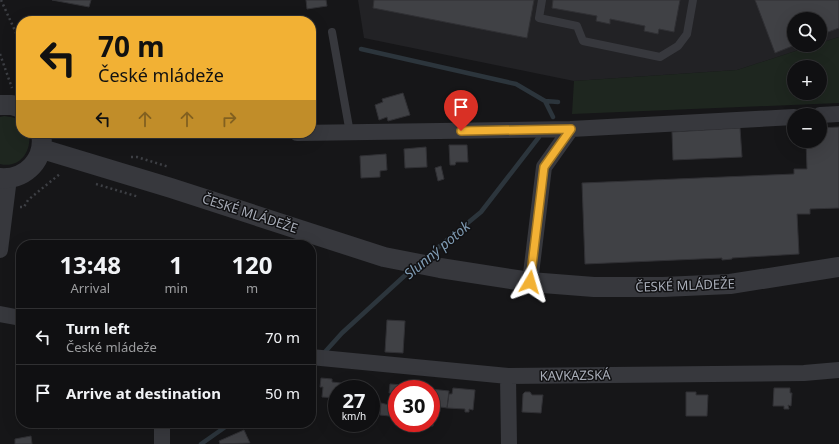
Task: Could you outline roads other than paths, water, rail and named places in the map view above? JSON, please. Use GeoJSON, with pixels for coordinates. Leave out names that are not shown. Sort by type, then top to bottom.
{"type":"FeatureCollection","features":[{"type":"Feature","properties":{"kind":"street"},"geometry":{"type":"LineString","coordinates":[[827,115],[839,114]]}},
{"type":"Feature","properties":{"kind":"street"},"geometry":{"type":"LineString","coordinates":[[316,133],[571,129],[787,117]]}},
{"type":"Feature","properties":{"kind":"street"},"geometry":{"type":"LineString","coordinates":[[530,282],[544,167],[571,129]]}},
{"type":"Feature","properties":{"kind":"street","name":"ČESKÉ MLÁDEŽE"},"geometry":{"type":"LineString","coordinates":[[4,178],[20,176],[32,167],[39,157],[42,141],[171,188],[376,254],[440,268],[530,282],[594,287],[663,287],[730,284],[839,267]]}},
{"type":"Feature","properties":{"kind":"street"},"geometry":{"type":"LineString","coordinates":[[0,250],[6,207],[4,178]]}},
{"type":"Feature","properties":{"kind":"street"},"geometry":{"type":"LineString","coordinates":[[0,314],[16,317]]}},
{"type":"Feature","properties":{"kind":"street","name":"KAVKAZSKÁ"},"geometry":{"type":"LineString","coordinates":[[316,357],[508,376],[804,373],[839,370]]}},
{"type":"Feature","properties":{"kind":"street"},"geometry":{"type":"LineString","coordinates":[[508,376],[509,444]]}},
{"type":"Feature","properties":{"kind":"street"},"geometry":{"type":"LineString","coordinates":[[162,428],[162,444]]}},
{"type":"Feature","properties":{"kind":"lane"},"geometry":{"type":"LineString","coordinates":[[542,0],[539,18],[577,26],[583,41],[660,57],[678,46],[687,34],[693,0]]}},
{"type":"Feature","properties":{"kind":"lane"},"geometry":{"type":"LineString","coordinates":[[332,32],[350,132]]}},
{"type":"Feature","properties":{"kind":"waterway"},"geometry":{"type":"LineString","coordinates":[[361,49],[516,84],[545,101]]}},
{"type":"Feature","properties":{"kind":"waterway","name":"Slunný potok"},"geometry":{"type":"LineString","coordinates":[[553,117],[545,101],[558,102]]}},
{"type":"Feature","properties":{"kind":"waterway","name":"Slunný potok"},"geometry":{"type":"LineString","coordinates":[[424,259],[481,212],[539,137]]}},
{"type":"Feature","properties":{"kind":"waterway","name":"Slunný potok"},"geometry":{"type":"LineString","coordinates":[[324,353],[342,333],[412,269]]}},
{"type":"Feature","properties":{"kind":"waterway","name":"Slunný potok"},"geometry":{"type":"LineString","coordinates":[[201,444],[224,428]]}}]}
